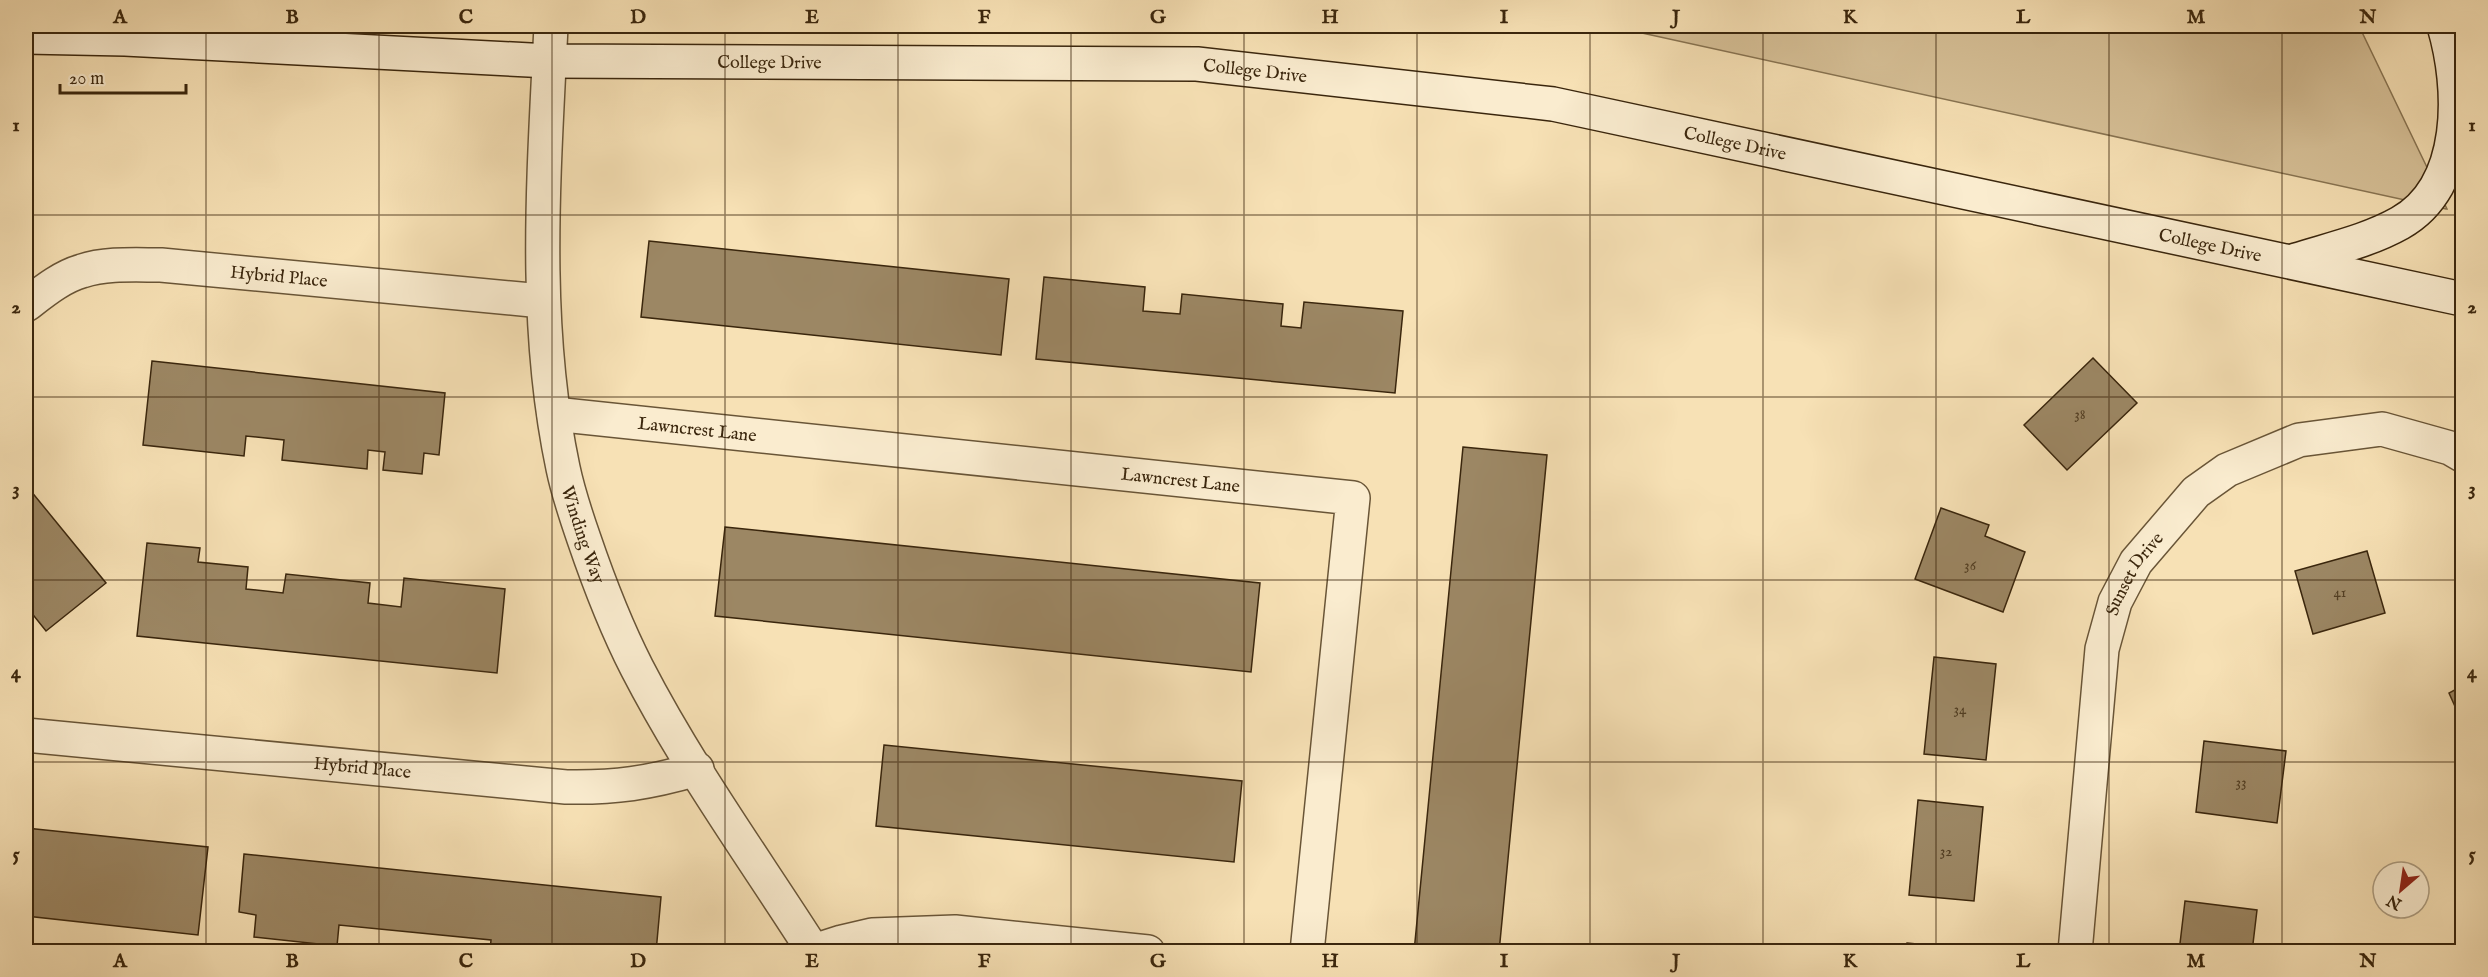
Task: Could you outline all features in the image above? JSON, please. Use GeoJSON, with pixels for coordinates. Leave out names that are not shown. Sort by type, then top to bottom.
{"type":"FeatureCollection","features":[{"type":"Feature","properties":{"kind":"street","name":"Winding Way"},"geometry":{"type":"LineString","coordinates":[[551,26],[543,201],[542,301],[546,356],[563,469],[599,581],[637,667],[697,770],[814,951]]}},
{"type":"Feature","properties":{"kind":"street"},"geometry":{"type":"LineString","coordinates":[[2293,261],[2362,240],[2402,222],[2434,193],[2448,159],[2455,113],[2455,79],[2444,26]]}},
{"type":"Feature","properties":{"kind":"street"},"geometry":{"type":"LineString","coordinates":[[2454,26],[2463,44]]}},
{"type":"Feature","properties":{"kind":"street","name":"College Drive"},"geometry":{"type":"LineString","coordinates":[[26,37],[125,39],[549,61],[1197,64],[1553,104],[2463,298]]}},
{"type":"Feature","properties":{"kind":"street","name":"Hybrid Place"},"geometry":{"type":"LineString","coordinates":[[26,305],[50,288],[81,271],[116,265],[161,264],[542,301]]}},
{"type":"Feature","properties":{"kind":"street","name":"Lawncrest Lane"},"geometry":{"type":"LineString","coordinates":[[554,414],[1353,498],[1307,951]]}},
{"type":"Feature","properties":{"kind":"street","name":"Sunset Drive"},"geometry":{"type":"LineString","coordinates":[[2075,951],[2102,649],[2115,602],[2136,562],[2196,492],[2227,470],[2299,441],[2382,429],[2450,448],[2463,455]]}},
{"type":"Feature","properties":{"kind":"street","name":"Hybrid Place"},"geometry":{"type":"LineString","coordinates":[[26,735],[566,787],[607,788],[697,770]]}},
{"type":"Feature","properties":{"kind":"street"},"geometry":{"type":"LineString","coordinates":[[814,951],[872,935],[955,932],[1148,951]]}},
{"type":"Feature","properties":{"kind":"shaded area"},"geometry":{"type":"Polygon","coordinates":[[[1610,26],[2359,26],[2447,209],[2446,209],[1610,26]]]}},
{"type":"Feature","properties":{"kind":"building"},"geometry":{"type":"Polygon","coordinates":[[[649,241],[1009,279],[1001,355],[641,317],[649,241]]]}},
{"type":"Feature","properties":{"kind":"building"},"geometry":{"type":"Polygon","coordinates":[[[1044,277],[1145,287],[1143,311],[1180,314],[1182,294],[1283,304],[1281,326],[1301,328],[1304,302],[1403,311],[1395,393],[1036,359],[1044,277]]]}},
{"type":"Feature","properties":{"kind":"building"},"geometry":{"type":"Polygon","coordinates":[[[2093,358],[2137,403],[2067,470],[2024,425],[2093,358]]]}},
{"type":"Feature","properties":{"kind":"building"},"geometry":{"type":"Polygon","coordinates":[[[152,361],[445,393],[439,455],[424,453],[422,474],[383,470],[385,452],[368,450],[367,469],[282,460],[284,440],[246,436],[244,456],[143,445],[152,361]]]}},
{"type":"Feature","properties":{"kind":"building"},"geometry":{"type":"Polygon","coordinates":[[[1463,447],[1547,455],[1499,952],[1414,952],[1463,447]]]}},
{"type":"Feature","properties":{"kind":"building"},"geometry":{"type":"Polygon","coordinates":[[[26,485],[106,583],[46,631],[26,606],[26,485]]]}},
{"type":"Feature","properties":{"kind":"building"},"geometry":{"type":"Polygon","coordinates":[[[1941,508],[1989,525],[1985,536],[2025,552],[2003,612],[1915,579],[1941,508]]]}},
{"type":"Feature","properties":{"kind":"building"},"geometry":{"type":"Polygon","coordinates":[[[725,527],[1260,583],[1251,672],[715,616],[725,527]]]}},
{"type":"Feature","properties":{"kind":"building"},"geometry":{"type":"Polygon","coordinates":[[[147,543],[200,548],[198,562],[248,567],[246,589],[283,593],[286,574],[370,583],[368,603],[401,607],[404,578],[505,589],[497,673],[137,636],[147,543]]]}},
{"type":"Feature","properties":{"kind":"building"},"geometry":{"type":"Polygon","coordinates":[[[2367,551],[2385,613],[2313,634],[2295,571],[2367,551]]]}},
{"type":"Feature","properties":{"kind":"building"},"geometry":{"type":"Polygon","coordinates":[[[1934,657],[1996,664],[1986,760],[1924,754],[1934,657]]]}},
{"type":"Feature","properties":{"kind":"building"},"geometry":{"type":"Polygon","coordinates":[[[2462,686],[2462,722],[2449,693],[2462,686]]]}},
{"type":"Feature","properties":{"kind":"building"},"geometry":{"type":"Polygon","coordinates":[[[2204,741],[2286,751],[2277,823],[2196,812],[2204,741]]]}},
{"type":"Feature","properties":{"kind":"building"},"geometry":{"type":"Polygon","coordinates":[[[884,745],[1242,781],[1234,862],[876,826],[884,745]]]}},
{"type":"Feature","properties":{"kind":"building"},"geometry":{"type":"Polygon","coordinates":[[[1918,800],[1983,807],[1974,901],[1909,895],[1918,800]]]}},
{"type":"Feature","properties":{"kind":"building"},"geometry":{"type":"Polygon","coordinates":[[[26,828],[208,847],[198,935],[26,916],[26,828]]]}},
{"type":"Feature","properties":{"kind":"building"},"geometry":{"type":"Polygon","coordinates":[[[244,854],[661,897],[656,952],[490,952],[491,940],[339,925],[337,946],[254,937],[256,915],[239,912],[244,854]]]}},
{"type":"Feature","properties":{"kind":"building"},"geometry":{"type":"Polygon","coordinates":[[[2185,901],[2257,910],[2252,952],[2179,952],[2185,901]]]}},
{"type":"Feature","properties":{"kind":"building"},"geometry":{"type":"Polygon","coordinates":[[[1907,943],[1967,949],[1967,952],[1906,952],[1907,943]]]}}]}
